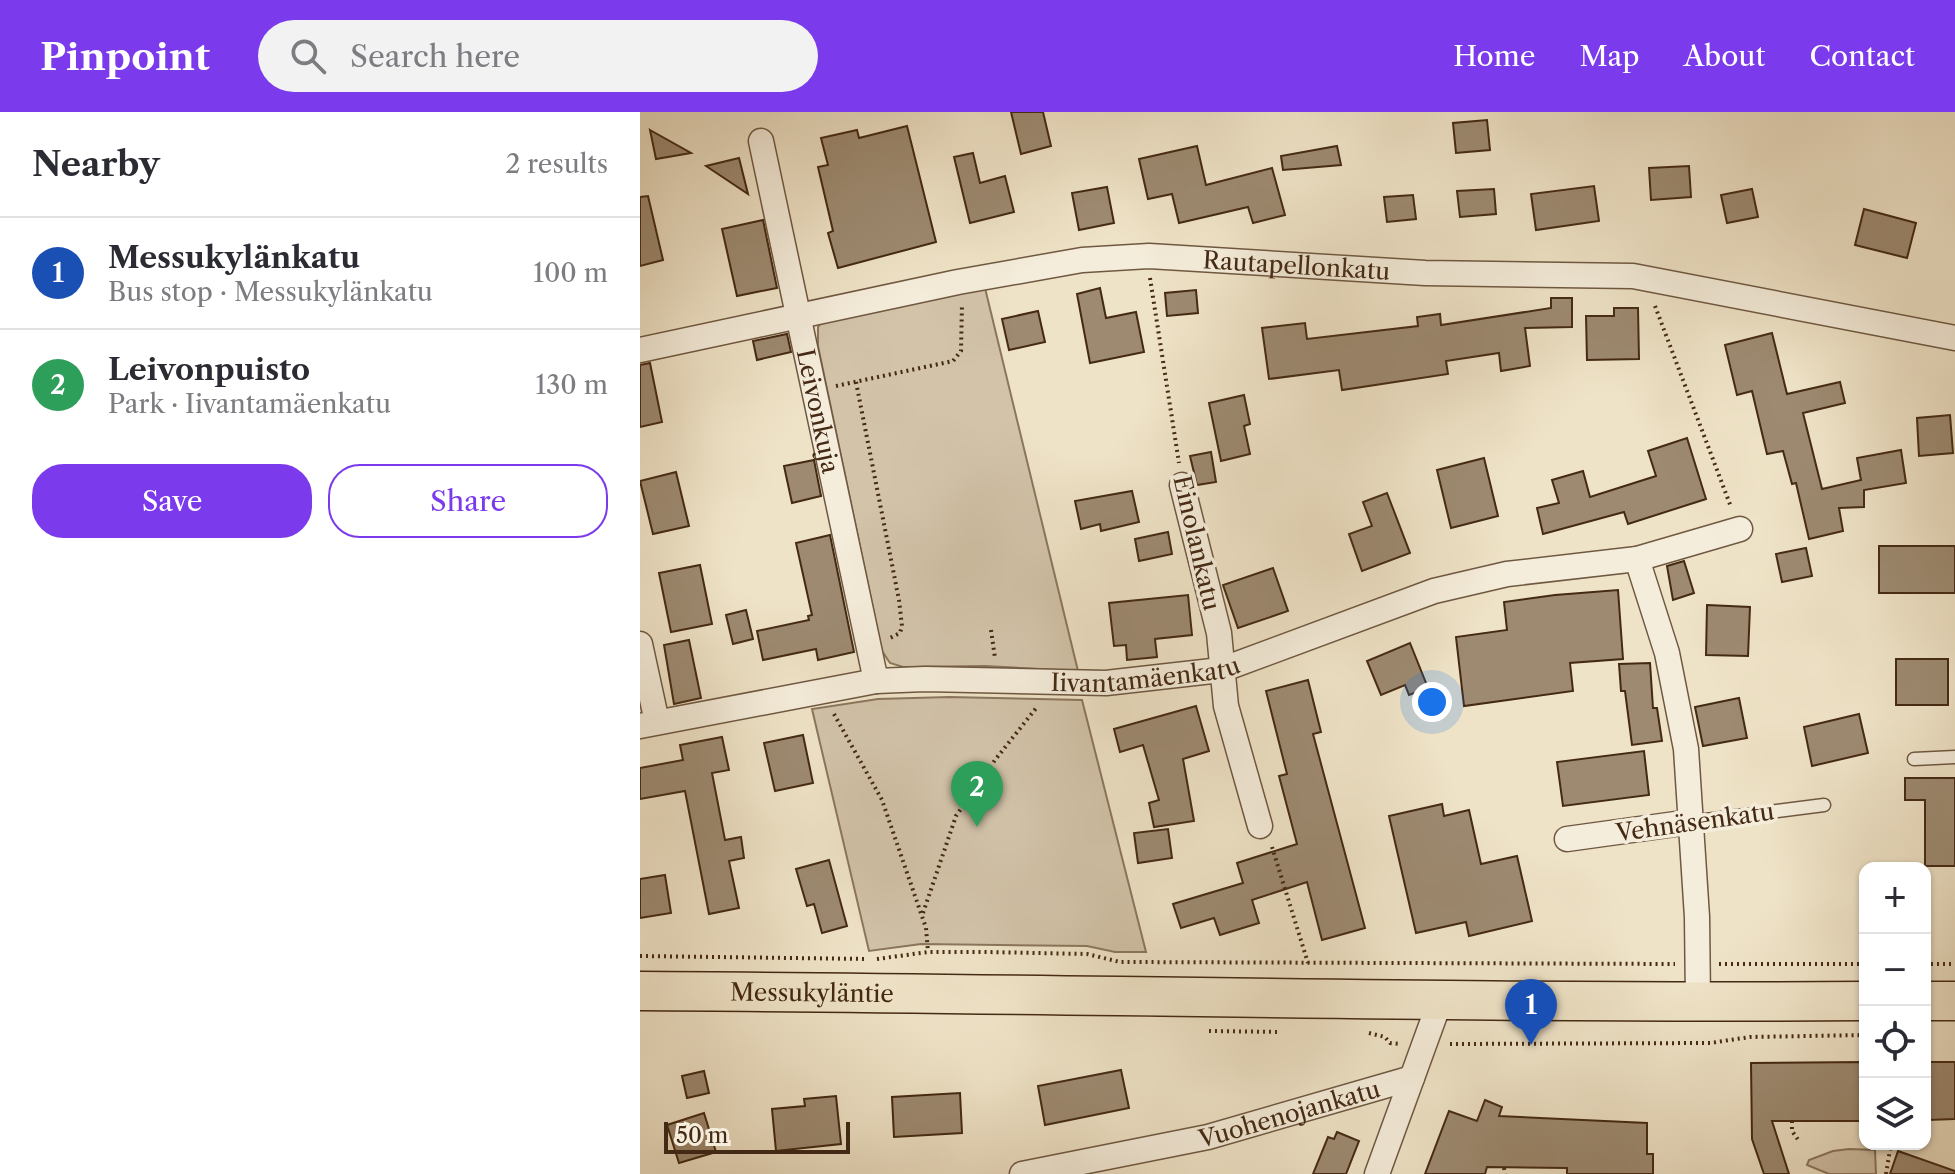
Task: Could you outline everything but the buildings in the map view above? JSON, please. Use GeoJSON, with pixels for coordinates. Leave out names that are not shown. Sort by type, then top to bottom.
{"type":"FeatureCollection","features":[{"type":"Feature","properties":{"kind":"main road","name":"Messukyläntie"},"geometry":{"type":"LineString","coordinates":[[640,991],[1440,1001],[1859,1001]]}},
{"type":"Feature","properties":{"kind":"main road"},"geometry":{"type":"LineString","coordinates":[[1931,1001],[1955,1001]]}},
{"type":"Feature","properties":{"kind":"street","name":"Leivonkuja"},"geometry":{"type":"LineString","coordinates":[[761,141],[876,681]]}},
{"type":"Feature","properties":{"kind":"street","name":"Rautapellonkatu"},"geometry":{"type":"LineString","coordinates":[[640,350],[958,282],[1082,260],[1149,256],[1425,273],[1610,274],[1955,338]]}},
{"type":"Feature","properties":{"kind":"street","name":"Einolankatu"},"geometry":{"type":"LineString","coordinates":[[1182,485],[1219,633],[1226,706],[1260,826]]}},
{"type":"Feature","properties":{"kind":"street","name":"Iivantamäenkatu"},"geometry":{"type":"LineString","coordinates":[[649,724],[876,681],[925,679],[1106,683],[1221,670],[1434,591],[1507,574],[1637,559],[1740,529]]}},
{"type":"Feature","properties":{"kind":"street"},"geometry":{"type":"LineString","coordinates":[[1637,559],[1667,653],[1686,749],[1698,1002]]}},
{"type":"Feature","properties":{"kind":"street"},"geometry":{"type":"LineString","coordinates":[[640,644],[649,724]]}},
{"type":"Feature","properties":{"kind":"street","name":"Vehnäsenkatu"},"geometry":{"type":"LineString","coordinates":[[1567,839],[1690,822]]}},
{"type":"Feature","properties":{"kind":"street"},"geometry":{"type":"LineString","coordinates":[[1377,1174],[1440,1001]]}},
{"type":"Feature","properties":{"kind":"street","name":"Vuohenojankatu"},"geometry":{"type":"LineString","coordinates":[[1022,1174],[1208,1137],[1412,1078]]}},
{"type":"Feature","properties":{"kind":"lane"},"geometry":{"type":"LineString","coordinates":[[1914,759],[1955,757]]}},
{"type":"Feature","properties":{"kind":"lane","name":"Vehnäsenkatu"},"geometry":{"type":"LineString","coordinates":[[1690,822],[1824,805]]}},
{"type":"Feature","properties":{"kind":"path","name":"Einolankatu"},"geometry":{"type":"LineString","coordinates":[[1149,256],[1182,485]]}},
{"type":"Feature","properties":{"kind":"path"},"geometry":{"type":"LineString","coordinates":[[1644,278],[1740,529]]}},
{"type":"Feature","properties":{"kind":"path"},"geometry":{"type":"LineString","coordinates":[[815,390],[953,361],[961,351],[963,335],[958,282]]}},
{"type":"Feature","properties":{"kind":"path"},"geometry":{"type":"LineString","coordinates":[[856,382],[902,626],[900,633],[892,637],[867,641]]}},
{"type":"Feature","properties":{"kind":"path"},"geometry":{"type":"LineString","coordinates":[[922,916],[956,816],[1056,682]]}},
{"type":"Feature","properties":{"kind":"path"},"geometry":{"type":"LineString","coordinates":[[826,690],[836,721],[882,800],[926,928],[928,952]]}},
{"type":"Feature","properties":{"kind":"path"},"geometry":{"type":"LineString","coordinates":[[1260,826],[1275,853],[1308,963]]}},
{"type":"Feature","properties":{"kind":"path"},"geometry":{"type":"LineString","coordinates":[[640,956],[879,959],[928,952],[1087,954],[1120,962],[1859,964]]}},
{"type":"Feature","properties":{"kind":"path"},"geometry":{"type":"LineString","coordinates":[[1931,964],[1955,964]]}},
{"type":"Feature","properties":{"kind":"path"},"geometry":{"type":"LineString","coordinates":[[1792,1121],[1792,1131],[1799,1141]]}},
{"type":"Feature","properties":{"kind":"path"},"geometry":{"type":"LineString","coordinates":[[1886,1174],[1891,1150]]}},
{"type":"Feature","properties":{"kind":"shaded area"},"geometry":{"type":"Polygon","coordinates":[[[985,288],[1078,671],[985,666],[903,667],[890,663],[882,651],[818,346],[818,327],[821,323],[985,288]]]}},
{"type":"Feature","properties":{"kind":"shaded area"},"geometry":{"type":"Polygon","coordinates":[[[878,699],[1082,700],[1146,952],[1115,952],[1087,946],[921,944],[869,951],[812,709],[878,699]]]}},
{"type":"Feature","properties":{"kind":"shaded area"},"geometry":{"type":"Polygon","coordinates":[[[1875,1150],[1876,1174],[1829,1174],[1807,1165],[1809,1160],[1833,1151],[1875,1150]]]}},
{"type":"Feature","properties":{"kind":"place","name":"Leivonpuisto"},"geometry":{"type":"Point","coordinates":[977,827]}},
{"type":"Feature","properties":{"kind":"place","name":"Messukylänkatu"},"geometry":{"type":"Point","coordinates":[1531,1045]}}]}
